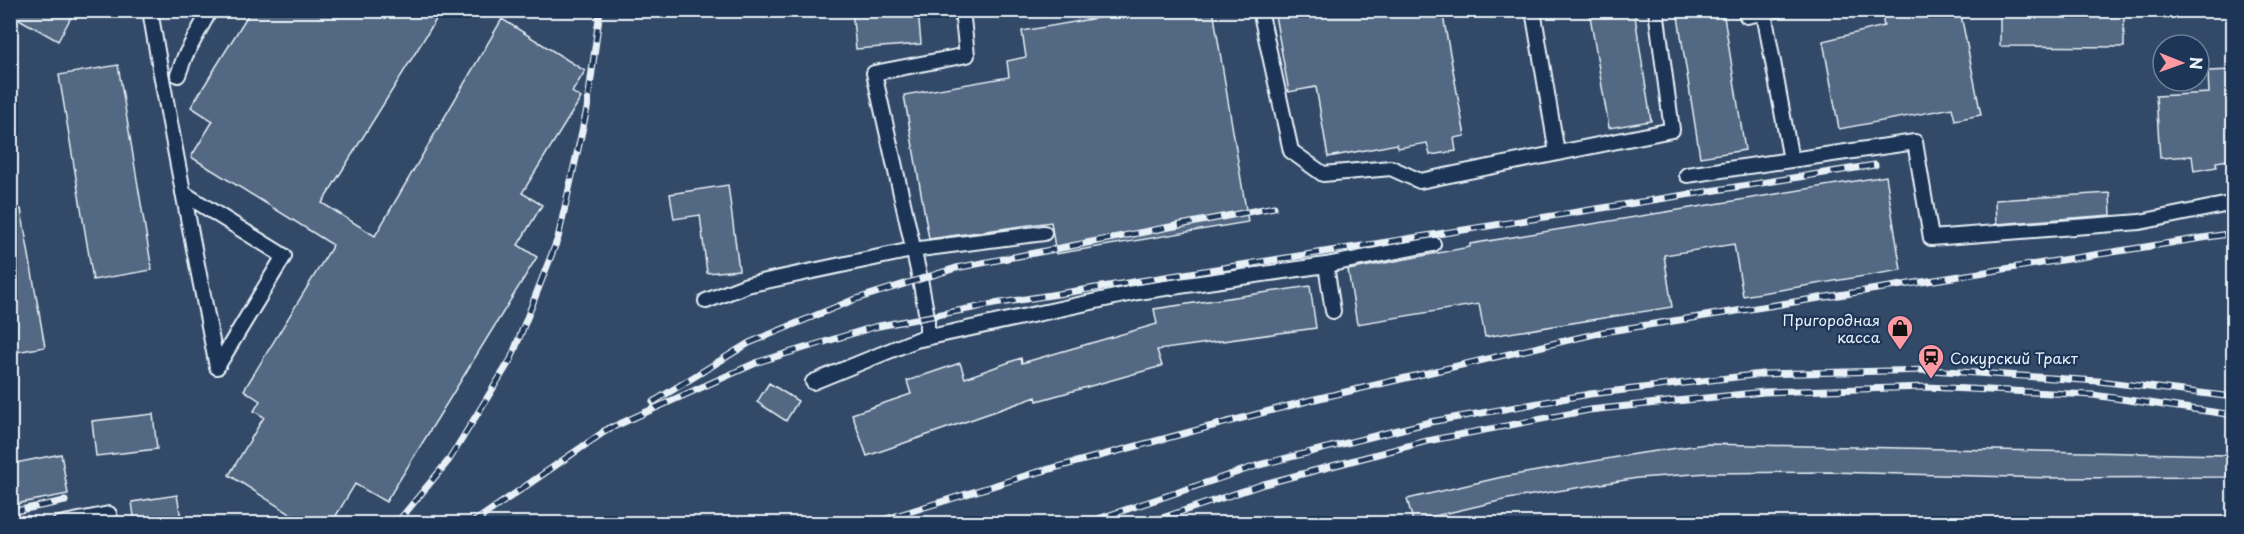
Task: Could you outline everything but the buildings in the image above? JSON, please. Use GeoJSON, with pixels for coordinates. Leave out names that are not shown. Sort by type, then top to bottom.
{"type":"FeatureCollection","features":[{"type":"Feature","properties":{"kind":"lane"},"geometry":{"type":"LineString","coordinates":[[150,10],[183,193],[217,367],[284,256],[183,193]]}},
{"type":"Feature","properties":{"kind":"lane"},"geometry":{"type":"LineString","coordinates":[[178,75],[210,10]]}},
{"type":"Feature","properties":{"kind":"lane"},"geometry":{"type":"LineString","coordinates":[[927,337],[927,317],[874,73],[967,55],[962,10]]}},
{"type":"Feature","properties":{"kind":"lane"},"geometry":{"type":"LineString","coordinates":[[1260,10],[1291,151],[1323,174],[1391,168],[1420,181],[1672,130],[1656,10]]}},
{"type":"Feature","properties":{"kind":"lane"},"geometry":{"type":"LineString","coordinates":[[1533,10],[1557,153]]}},
{"type":"Feature","properties":{"kind":"lane"},"geometry":{"type":"LineString","coordinates":[[1746,10],[1747,16],[1771,12],[1791,160]]}},
{"type":"Feature","properties":{"kind":"lane"},"geometry":{"type":"LineString","coordinates":[[1687,175],[1915,142],[1931,238],[2140,222],[2234,203]]}},
{"type":"Feature","properties":{"kind":"lane"},"geometry":{"type":"LineString","coordinates":[[706,301],[747,285],[912,250],[1044,233]]}},
{"type":"Feature","properties":{"kind":"lane"},"geometry":{"type":"LineString","coordinates":[[813,382],[927,337],[1138,292],[1326,265],[1433,244]]}},
{"type":"Feature","properties":{"kind":"lane"},"geometry":{"type":"LineString","coordinates":[[1326,265],[1333,311]]}},
{"type":"Feature","properties":{"kind":"lane"},"geometry":{"type":"LineString","coordinates":[[59,524],[109,513],[111,524]]}},
{"type":"Feature","properties":{"kind":"shaded area"},"geometry":{"type":"Polygon","coordinates":[[[10,11],[2233,11],[2233,523],[11,523],[10,11]]]}},
{"type":"Feature","properties":{"kind":"railway"},"geometry":{"type":"LineString","coordinates":[[396,524],[449,460],[511,359],[558,238],[587,109],[600,10]]}},
{"type":"Feature","properties":{"kind":"railway"},"geometry":{"type":"LineString","coordinates":[[604,431],[758,362],[874,327],[994,304],[1875,165]]}},
{"type":"Feature","properties":{"kind":"railway"},"geometry":{"type":"LineString","coordinates":[[653,402],[749,343],[853,300],[956,268],[1274,207]]}},
{"type":"Feature","properties":{"kind":"railway"},"geometry":{"type":"LineString","coordinates":[[870,524],[1031,474],[1311,400],[1603,332],[2234,233]]}},
{"type":"Feature","properties":{"kind":"railway"},"geometry":{"type":"LineString","coordinates":[[1083,524],[1259,465],[1430,422],[1590,394],[1762,374],[1930,370],[2098,381],[2234,397]]}},
{"type":"Feature","properties":{"kind":"railway"},"geometry":{"type":"LineString","coordinates":[[1144,524],[1264,484],[1427,441],[1589,410],[1764,392],[1927,387],[2093,395],[2234,415]]}},
{"type":"Feature","properties":{"kind":"railway"},"geometry":{"type":"LineString","coordinates":[[471,524],[611,427]]}},
{"type":"Feature","properties":{"kind":"railway"},"geometry":{"type":"LineString","coordinates":[[10,512],[65,501]]}},
{"type":"Feature","properties":{"kind":"place","name":"Пригородная касса"},"geometry":{"type":"Point","coordinates":[1900,351]}},
{"type":"Feature","properties":{"kind":"place","name":"Сокурский Тракт"},"geometry":{"type":"Point","coordinates":[1931,380]}}]}
